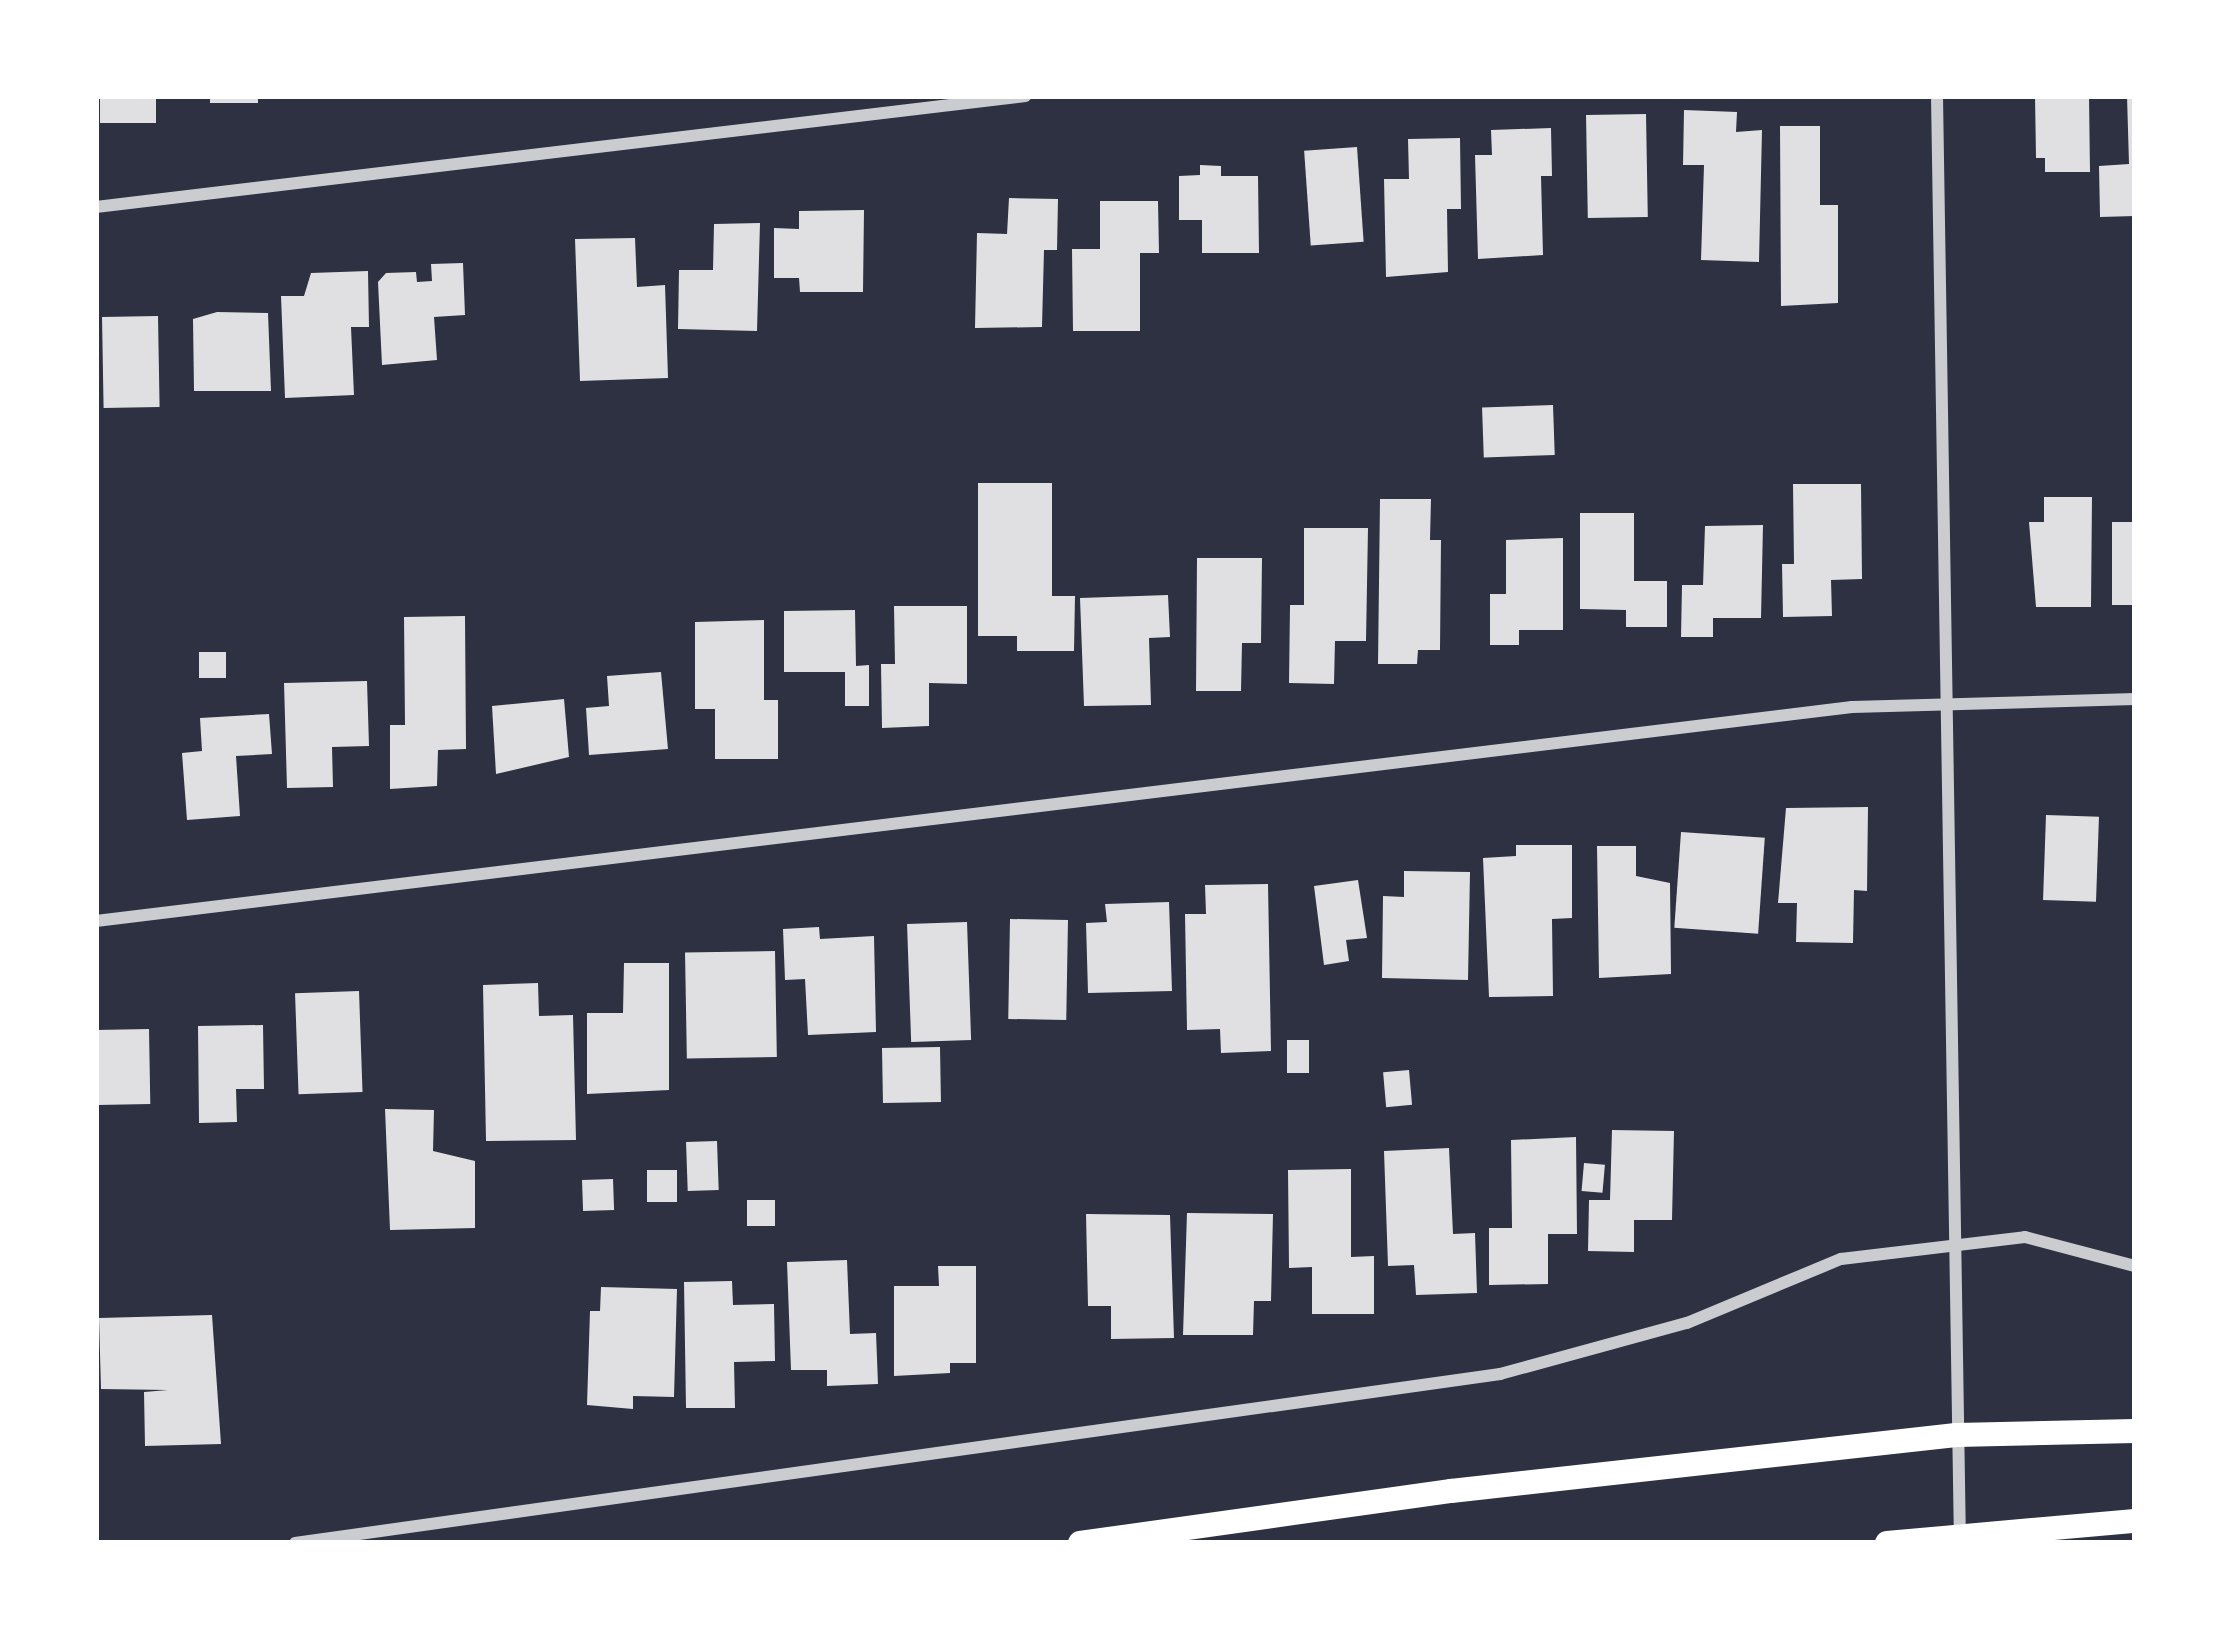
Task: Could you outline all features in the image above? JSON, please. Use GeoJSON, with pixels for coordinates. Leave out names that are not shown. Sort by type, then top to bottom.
{"type":"FeatureCollection","features":[{"type":"Feature","properties":{"kind":"main road"},"geometry":{"type":"LineString","coordinates":[[1080,1543],[1451,1491],[1956,1435],[2135,1431]]}},
{"type":"Feature","properties":{"kind":"main road"},"geometry":{"type":"LineString","coordinates":[[1887,1543],[2135,1521]]}},
{"type":"Feature","properties":{"kind":"street"},"geometry":{"type":"LineString","coordinates":[[96,207],[1025,96]]}},
{"type":"Feature","properties":{"kind":"street"},"geometry":{"type":"LineString","coordinates":[[1936,96],[1951,1243],[1960,1538]]}},
{"type":"Feature","properties":{"kind":"street"},"geometry":{"type":"LineString","coordinates":[[96,921],[1852,706],[2135,699]]}},
{"type":"Feature","properties":{"kind":"street"},"geometry":{"type":"LineString","coordinates":[[295,1543],[1500,1374],[1628,1343],[1840,1259],[2025,1238],[2135,1266]]}},
{"type":"Feature","properties":{"kind":"building"},"geometry":{"type":"Polygon","coordinates":[[[100,96],[156,96],[156,123],[100,123],[100,96]]]}},
{"type":"Feature","properties":{"kind":"building"},"geometry":{"type":"Polygon","coordinates":[[[210,96],[258,96],[258,103],[210,103],[210,96]]]}},
{"type":"Feature","properties":{"kind":"building"},"geometry":{"type":"Polygon","coordinates":[[[2035,96],[2089,96],[2090,172],[2045,172],[2045,158],[2036,158],[2035,96]]]}},
{"type":"Feature","properties":{"kind":"building"},"geometry":{"type":"Polygon","coordinates":[[[2127,96],[2135,96],[2135,216],[2100,217],[2099,166],[2129,164],[2127,96]]]}},
{"type":"Feature","properties":{"kind":"building"},"geometry":{"type":"Polygon","coordinates":[[[1684,110],[1737,112],[1736,132],[1762,130],[1759,262],[1701,260],[1704,165],[1683,165],[1684,110]]]}},
{"type":"Feature","properties":{"kind":"building"},"geometry":{"type":"Polygon","coordinates":[[[1646,114],[1648,217],[1588,218],[1586,115],[1646,114]]]}},
{"type":"Feature","properties":{"kind":"building"},"geometry":{"type":"Polygon","coordinates":[[[1780,126],[1820,126],[1820,205],[1838,205],[1838,303],[1781,306],[1780,126]]]}},
{"type":"Feature","properties":{"kind":"building"},"geometry":{"type":"Polygon","coordinates":[[[1551,128],[1552,176],[1541,176],[1543,255],[1478,259],[1475,155],[1492,155],[1491,130],[1551,128]]]}},
{"type":"Feature","properties":{"kind":"building"},"geometry":{"type":"Polygon","coordinates":[[[1460,138],[1461,209],[1447,209],[1448,272],[1386,277],[1384,179],[1409,179],[1408,139],[1460,138]]]}},
{"type":"Feature","properties":{"kind":"building"},"geometry":{"type":"Polygon","coordinates":[[[1357,147],[1364,242],[1311,245],[1304,151],[1357,147]]]}},
{"type":"Feature","properties":{"kind":"building"},"geometry":{"type":"Polygon","coordinates":[[[1200,165],[1221,166],[1221,176],[1258,176],[1259,253],[1202,253],[1202,220],[1179,220],[1179,176],[1200,175],[1200,165]]]}},
{"type":"Feature","properties":{"kind":"building"},"geometry":{"type":"Polygon","coordinates":[[[1009,198],[1058,199],[1057,250],[1044,250],[1042,327],[975,328],[977,233],[1007,234],[1009,198]]]}},
{"type":"Feature","properties":{"kind":"building"},"geometry":{"type":"Polygon","coordinates":[[[1100,201],[1158,201],[1159,253],[1140,253],[1140,331],[1073,331],[1072,249],[1100,249],[1100,201]]]}},
{"type":"Feature","properties":{"kind":"building"},"geometry":{"type":"Polygon","coordinates":[[[864,210],[863,292],[800,292],[799,278],[774,278],[774,228],[799,229],[799,211],[864,210]]]}},
{"type":"Feature","properties":{"kind":"building"},"geometry":{"type":"Polygon","coordinates":[[[760,223],[757,331],[678,329],[679,270],[713,270],[714,224],[760,223]]]}},
{"type":"Feature","properties":{"kind":"building"},"geometry":{"type":"Polygon","coordinates":[[[635,238],[637,287],[665,285],[668,378],[580,381],[575,239],[635,238]]]}},
{"type":"Feature","properties":{"kind":"building"},"geometry":{"type":"Polygon","coordinates":[[[463,263],[465,315],[434,317],[437,360],[382,365],[378,282],[386,273],[416,272],[417,282],[432,281],[431,264],[463,263]]]}},
{"type":"Feature","properties":{"kind":"building"},"geometry":{"type":"Polygon","coordinates":[[[368,271],[369,327],[351,327],[354,395],[285,398],[281,296],[304,296],[311,273],[368,271]]]}},
{"type":"Feature","properties":{"kind":"building"},"geometry":{"type":"Polygon","coordinates":[[[217,312],[268,313],[271,391],[194,391],[193,319],[217,312]]]}},
{"type":"Feature","properties":{"kind":"building"},"geometry":{"type":"Polygon","coordinates":[[[158,316],[160,407],[104,408],[102,317],[158,316]]]}},
{"type":"Feature","properties":{"kind":"building"},"geometry":{"type":"Polygon","coordinates":[[[1553,405],[1555,455],[1484,457],[1482,407],[1553,405]]]}},
{"type":"Feature","properties":{"kind":"building"},"geometry":{"type":"Polygon","coordinates":[[[978,483],[1052,483],[1052,596],[1075,596],[1074,651],[1017,651],[1017,636],[978,636],[978,483]]]}},
{"type":"Feature","properties":{"kind":"building"},"geometry":{"type":"Polygon","coordinates":[[[1793,484],[1861,484],[1862,579],[1831,580],[1832,616],[1783,617],[1782,564],[1794,564],[1793,484]]]}},
{"type":"Feature","properties":{"kind":"building"},"geometry":{"type":"Polygon","coordinates":[[[2044,497],[2092,497],[2091,607],[2036,607],[2029,522],[2044,522],[2044,497]]]}},
{"type":"Feature","properties":{"kind":"building"},"geometry":{"type":"Polygon","coordinates":[[[1380,499],[1431,499],[1430,540],[1441,540],[1440,650],[1418,650],[1417,664],[1378,664],[1380,499]]]}},
{"type":"Feature","properties":{"kind":"building"},"geometry":{"type":"Polygon","coordinates":[[[1580,513],[1634,513],[1634,581],[1667,581],[1667,627],[1626,627],[1626,610],[1580,609],[1580,513]]]}},
{"type":"Feature","properties":{"kind":"building"},"geometry":{"type":"Polygon","coordinates":[[[2112,522],[2135,522],[2135,605],[2112,605],[2112,522]]]}},
{"type":"Feature","properties":{"kind":"building"},"geometry":{"type":"Polygon","coordinates":[[[1763,525],[1761,618],[1713,618],[1713,637],[1681,637],[1682,585],[1703,585],[1705,526],[1763,525]]]}},
{"type":"Feature","properties":{"kind":"building"},"geometry":{"type":"Polygon","coordinates":[[[1304,528],[1368,528],[1366,641],[1335,641],[1334,684],[1289,683],[1290,605],[1304,605],[1304,528]]]}},
{"type":"Feature","properties":{"kind":"building"},"geometry":{"type":"Polygon","coordinates":[[[1563,538],[1563,630],[1519,630],[1519,645],[1490,645],[1490,594],[1506,594],[1506,540],[1563,538]]]}},
{"type":"Feature","properties":{"kind":"building"},"geometry":{"type":"Polygon","coordinates":[[[1197,558],[1262,558],[1261,643],[1242,643],[1241,691],[1196,691],[1197,558]]]}},
{"type":"Feature","properties":{"kind":"building"},"geometry":{"type":"Polygon","coordinates":[[[1168,595],[1170,637],[1149,638],[1151,705],[1084,706],[1080,598],[1168,595]]]}},
{"type":"Feature","properties":{"kind":"building"},"geometry":{"type":"Polygon","coordinates":[[[894,606],[967,606],[967,684],[929,683],[929,726],[882,728],[881,664],[895,664],[894,606]]]}},
{"type":"Feature","properties":{"kind":"building"},"geometry":{"type":"Polygon","coordinates":[[[855,610],[856,666],[869,665],[869,706],[845,706],[845,672],[784,672],[784,611],[855,610]]]}},
{"type":"Feature","properties":{"kind":"building"},"geometry":{"type":"Polygon","coordinates":[[[465,616],[466,749],[438,750],[437,786],[390,789],[390,725],[405,725],[404,617],[465,616]]]}},
{"type":"Feature","properties":{"kind":"building"},"geometry":{"type":"Polygon","coordinates":[[[764,620],[764,700],[778,700],[778,759],[715,759],[715,709],[695,709],[695,622],[764,620]]]}},
{"type":"Feature","properties":{"kind":"building"},"geometry":{"type":"Polygon","coordinates":[[[199,652],[226,652],[226,678],[199,678],[199,652]]]}},
{"type":"Feature","properties":{"kind":"building"},"geometry":{"type":"Polygon","coordinates":[[[661,672],[668,749],[589,755],[586,708],[609,706],[607,676],[661,672]]]}},
{"type":"Feature","properties":{"kind":"building"},"geometry":{"type":"Polygon","coordinates":[[[367,681],[369,746],[332,747],[333,787],[287,788],[284,683],[367,681]]]}},
{"type":"Feature","properties":{"kind":"building"},"geometry":{"type":"Polygon","coordinates":[[[564,699],[569,757],[496,774],[492,706],[564,699]]]}},
{"type":"Feature","properties":{"kind":"building"},"geometry":{"type":"Polygon","coordinates":[[[269,714],[272,754],[236,756],[240,816],[187,820],[182,753],[202,751],[200,718],[269,714]]]}},
{"type":"Feature","properties":{"kind":"building"},"geometry":{"type":"Polygon","coordinates":[[[1868,807],[1867,891],[1854,890],[1853,943],[1796,942],[1797,903],[1778,903],[1786,808],[1868,807]]]}},
{"type":"Feature","properties":{"kind":"building"},"geometry":{"type":"Polygon","coordinates":[[[2046,815],[2099,817],[2096,902],[2043,900],[2046,815]]]}},
{"type":"Feature","properties":{"kind":"building"},"geometry":{"type":"Polygon","coordinates":[[[1681,832],[1765,838],[1758,934],[1674,928],[1681,832]]]}},
{"type":"Feature","properties":{"kind":"building"},"geometry":{"type":"Polygon","coordinates":[[[1516,845],[1572,845],[1572,918],[1552,919],[1553,996],[1489,997],[1483,858],[1516,856],[1516,845]]]}},
{"type":"Feature","properties":{"kind":"building"},"geometry":{"type":"Polygon","coordinates":[[[1597,846],[1636,846],[1636,876],[1670,883],[1671,974],[1599,978],[1597,846]]]}},
{"type":"Feature","properties":{"kind":"building"},"geometry":{"type":"Polygon","coordinates":[[[1404,871],[1470,872],[1468,980],[1382,978],[1383,896],[1404,897],[1404,871]]]}},
{"type":"Feature","properties":{"kind":"building"},"geometry":{"type":"Polygon","coordinates":[[[1358,880],[1367,938],[1346,940],[1349,961],[1324,965],[1314,886],[1358,880]]]}},
{"type":"Feature","properties":{"kind":"building"},"geometry":{"type":"Polygon","coordinates":[[[1268,884],[1271,1051],[1221,1053],[1220,1029],[1187,1030],[1185,914],[1206,914],[1205,885],[1268,884]]]}},
{"type":"Feature","properties":{"kind":"building"},"geometry":{"type":"Polygon","coordinates":[[[1169,902],[1172,991],[1088,993],[1086,923],[1107,922],[1105,904],[1169,902]]]}},
{"type":"Feature","properties":{"kind":"building"},"geometry":{"type":"Polygon","coordinates":[[[1010,919],[1068,920],[1066,1020],[1008,1019],[1010,919]]]}},
{"type":"Feature","properties":{"kind":"building"},"geometry":{"type":"Polygon","coordinates":[[[967,922],[971,1040],[911,1042],[907,924],[967,922]]]}},
{"type":"Feature","properties":{"kind":"building"},"geometry":{"type":"Polygon","coordinates":[[[819,927],[820,939],[874,936],[876,1032],[808,1035],[805,979],[785,980],[783,929],[819,927]]]}},
{"type":"Feature","properties":{"kind":"building"},"geometry":{"type":"Polygon","coordinates":[[[775,951],[777,1057],[687,1059],[685,953],[775,951]]]}},
{"type":"Feature","properties":{"kind":"building"},"geometry":{"type":"Polygon","coordinates":[[[624,963],[669,963],[669,1090],[587,1094],[587,1013],[623,1013],[624,963]]]}},
{"type":"Feature","properties":{"kind":"building"},"geometry":{"type":"Polygon","coordinates":[[[538,983],[539,1016],[573,1015],[576,1140],[486,1141],[483,985],[538,983]]]}},
{"type":"Feature","properties":{"kind":"building"},"geometry":{"type":"Polygon","coordinates":[[[359,991],[363,1092],[299,1094],[295,993],[359,991]]]}},
{"type":"Feature","properties":{"kind":"building"},"geometry":{"type":"Polygon","coordinates":[[[263,1025],[264,1089],[236,1089],[237,1122],[199,1123],[198,1026],[263,1025]]]}},
{"type":"Feature","properties":{"kind":"building"},"geometry":{"type":"Polygon","coordinates":[[[149,1029],[150,1104],[97,1105],[96,1030],[149,1029]]]}},
{"type":"Feature","properties":{"kind":"building"},"geometry":{"type":"Polygon","coordinates":[[[1287,1040],[1309,1040],[1309,1073],[1287,1073],[1287,1040]]]}},
{"type":"Feature","properties":{"kind":"building"},"geometry":{"type":"Polygon","coordinates":[[[940,1047],[941,1102],[883,1103],[882,1048],[940,1047]]]}},
{"type":"Feature","properties":{"kind":"building"},"geometry":{"type":"Polygon","coordinates":[[[1409,1070],[1412,1105],[1386,1107],[1383,1072],[1409,1070]]]}},
{"type":"Feature","properties":{"kind":"building"},"geometry":{"type":"Polygon","coordinates":[[[385,1109],[434,1110],[433,1151],[475,1161],[475,1228],[390,1230],[385,1109]]]}},
{"type":"Feature","properties":{"kind":"building"},"geometry":{"type":"Polygon","coordinates":[[[1612,1130],[1674,1131],[1672,1220],[1634,1220],[1634,1252],[1588,1251],[1589,1200],[1610,1200],[1612,1130]]]}},
{"type":"Feature","properties":{"kind":"building"},"geometry":{"type":"Polygon","coordinates":[[[1576,1137],[1577,1234],[1548,1234],[1548,1284],[1489,1285],[1489,1228],[1512,1228],[1511,1140],[1576,1137]]]}},
{"type":"Feature","properties":{"kind":"building"},"geometry":{"type":"Polygon","coordinates":[[[717,1141],[719,1190],[688,1191],[686,1142],[717,1141]]]}},
{"type":"Feature","properties":{"kind":"building"},"geometry":{"type":"Polygon","coordinates":[[[1449,1148],[1453,1234],[1475,1233],[1477,1293],[1416,1295],[1414,1265],[1388,1266],[1384,1151],[1449,1148]]]}},
{"type":"Feature","properties":{"kind":"building"},"geometry":{"type":"Polygon","coordinates":[[[1584,1163],[1605,1165],[1602,1193],[1582,1191],[1584,1163]]]}},
{"type":"Feature","properties":{"kind":"building"},"geometry":{"type":"Polygon","coordinates":[[[1351,1169],[1351,1257],[1374,1256],[1374,1314],[1312,1314],[1312,1267],[1289,1268],[1288,1170],[1351,1169]]]}},
{"type":"Feature","properties":{"kind":"building"},"geometry":{"type":"Polygon","coordinates":[[[647,1170],[677,1170],[677,1202],[647,1202],[647,1170]]]}},
{"type":"Feature","properties":{"kind":"building"},"geometry":{"type":"Polygon","coordinates":[[[613,1179],[614,1210],[583,1211],[582,1180],[613,1179]]]}},
{"type":"Feature","properties":{"kind":"building"},"geometry":{"type":"Polygon","coordinates":[[[747,1200],[775,1200],[775,1226],[747,1226],[747,1200]]]}},
{"type":"Feature","properties":{"kind":"building"},"geometry":{"type":"Polygon","coordinates":[[[1187,1213],[1273,1214],[1271,1301],[1254,1301],[1253,1335],[1183,1335],[1187,1213]]]}},
{"type":"Feature","properties":{"kind":"building"},"geometry":{"type":"Polygon","coordinates":[[[1086,1214],[1170,1215],[1174,1338],[1111,1339],[1111,1306],[1088,1306],[1086,1214]]]}},
{"type":"Feature","properties":{"kind":"building"},"geometry":{"type":"Polygon","coordinates":[[[847,1260],[850,1334],[876,1333],[878,1384],[827,1386],[827,1370],[791,1370],[787,1262],[847,1260]]]}},
{"type":"Feature","properties":{"kind":"building"},"geometry":{"type":"Polygon","coordinates":[[[938,1266],[976,1266],[976,1363],[950,1363],[950,1373],[894,1376],[894,1286],[939,1286],[938,1266]]]}},
{"type":"Feature","properties":{"kind":"building"},"geometry":{"type":"Polygon","coordinates":[[[732,1281],[733,1305],[774,1304],[775,1361],[734,1362],[735,1408],[686,1408],[684,1282],[732,1281]]]}},
{"type":"Feature","properties":{"kind":"building"},"geometry":{"type":"Polygon","coordinates":[[[601,1287],[677,1289],[674,1397],[633,1396],[633,1409],[587,1405],[590,1311],[600,1311],[601,1287]]]}},
{"type":"Feature","properties":{"kind":"building"},"geometry":{"type":"Polygon","coordinates":[[[212,1315],[221,1444],[145,1446],[144,1392],[168,1390],[101,1389],[99,1318],[212,1315]]]}}]}
